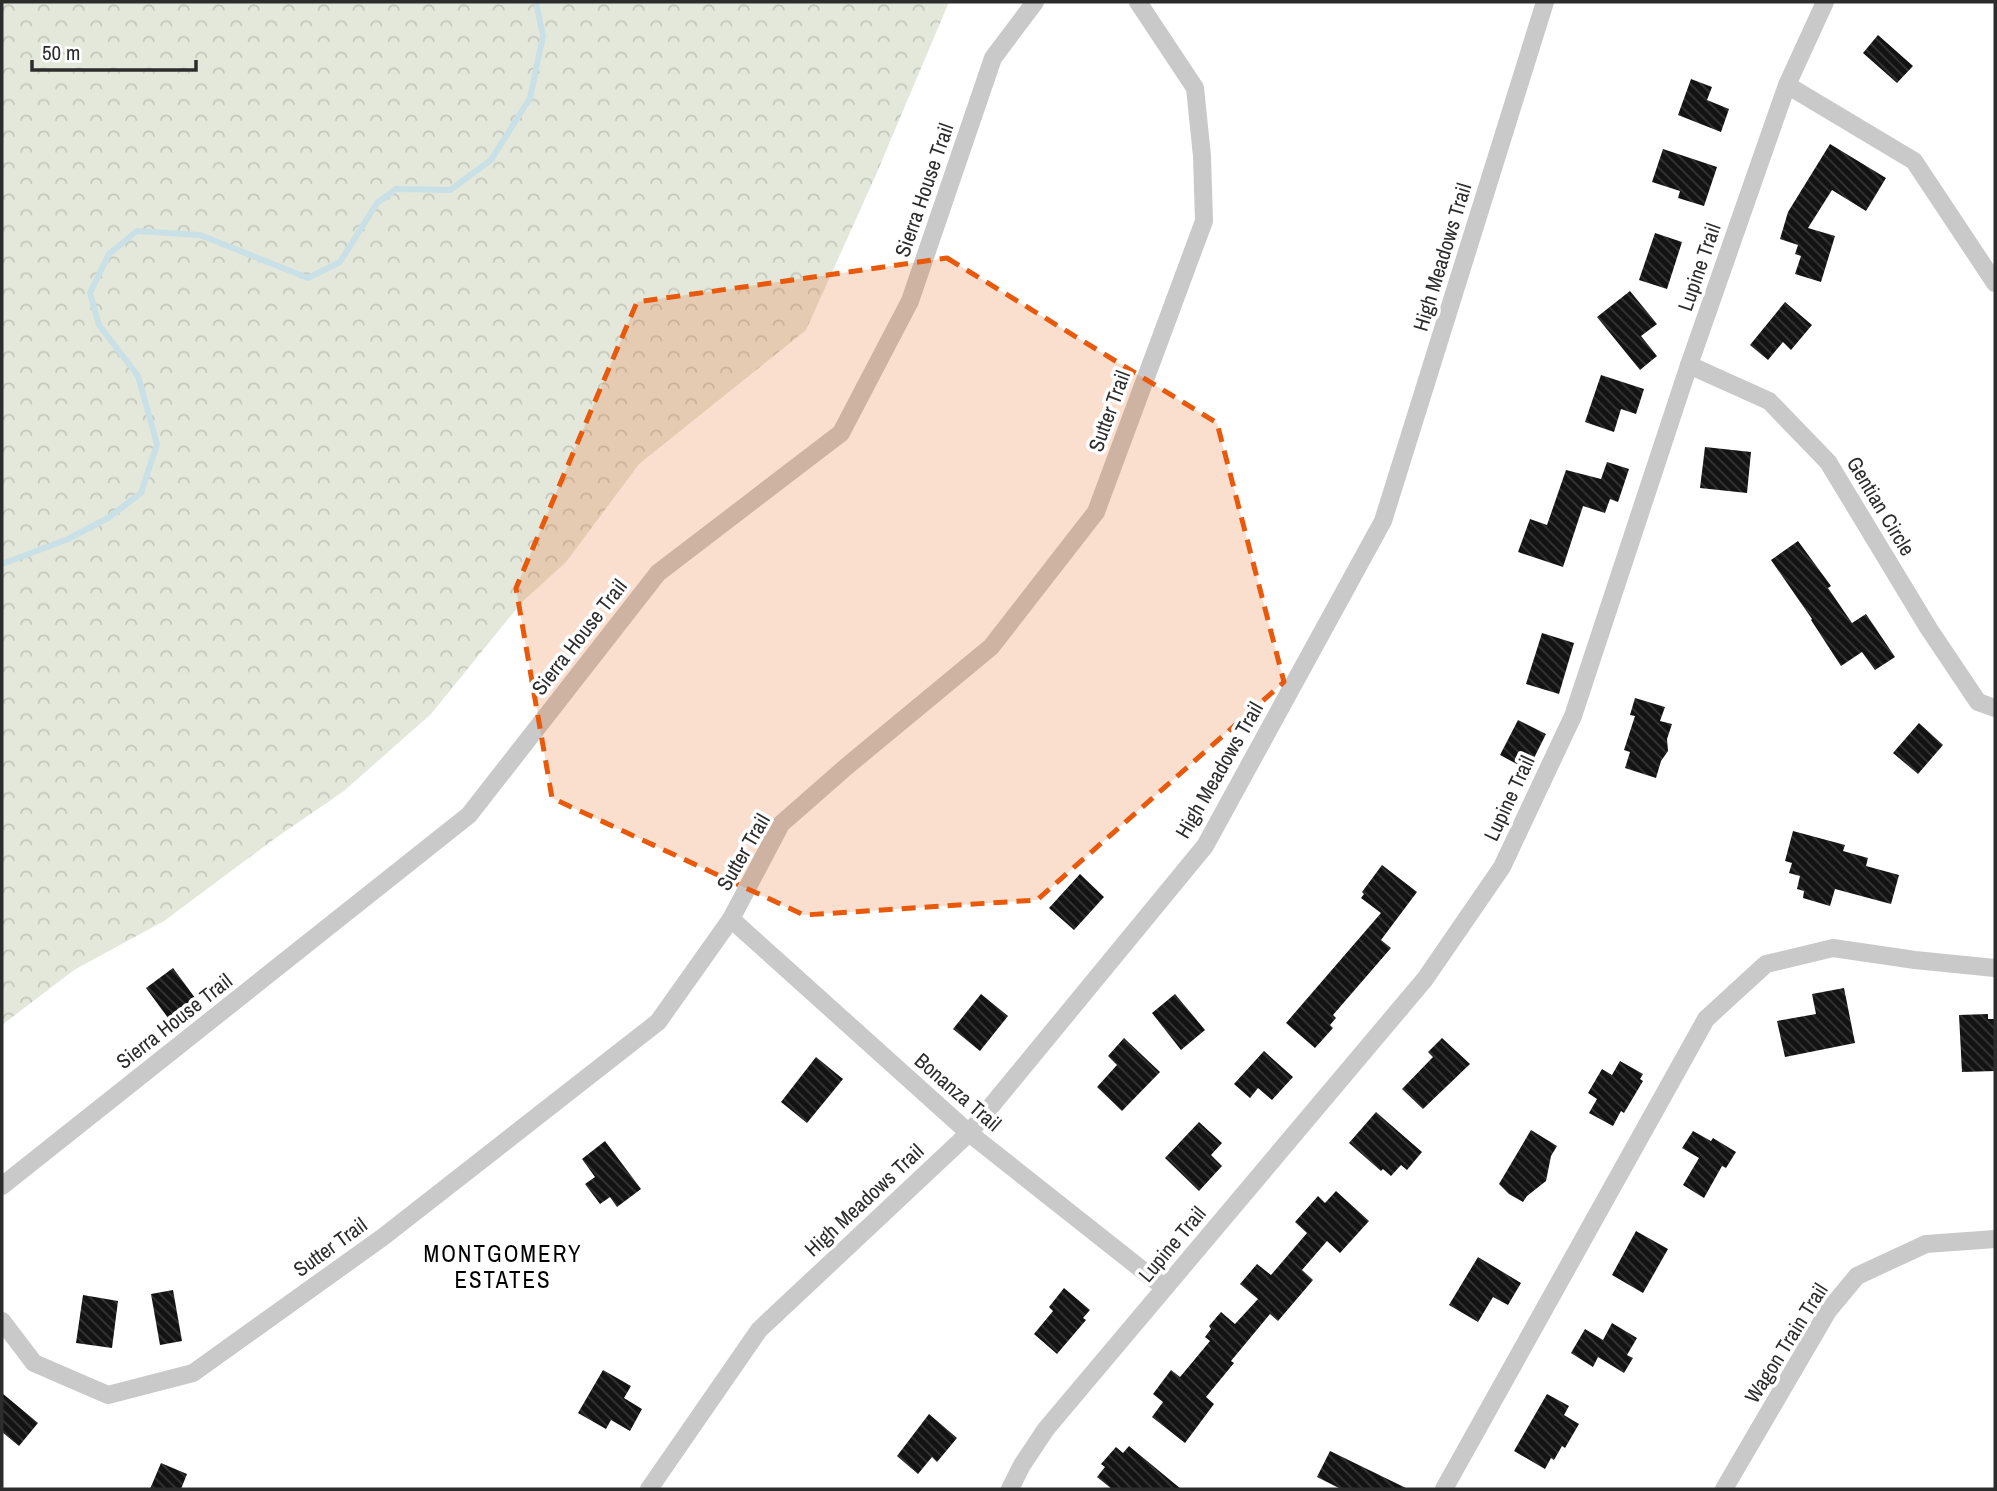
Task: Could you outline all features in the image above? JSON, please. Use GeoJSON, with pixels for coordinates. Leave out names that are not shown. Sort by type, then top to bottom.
{"type":"FeatureCollection","features":[{"type":"Feature","properties":{"kind":"street","name":"Sierra House Trail"},"geometry":{"type":"LineString","coordinates":[[2,1186],[469,815],[658,573],[841,433],[910,301],[993,58],[1035,2]]}},
{"type":"Feature","properties":{"kind":"street","name":"Sutter Trail"},"geometry":{"type":"LineString","coordinates":[[2,1321],[34,1363],[108,1395],[192,1373],[383,1237],[658,1022],[731,919],[781,824],[991,647],[1096,512],[1204,221],[1202,156],[1195,88],[1138,2]]}},
{"type":"Feature","properties":{"kind":"street","name":"High Meadows Trail"},"geometry":{"type":"LineString","coordinates":[[649,1489],[759,1330],[969,1133],[1205,846],[1383,522],[1545,2]]}},
{"type":"Feature","properties":{"kind":"street","name":"Lupine Trail"},"geometry":{"type":"LineString","coordinates":[[1010,1489],[1046,1429],[1425,979],[1502,867],[1573,716],[1689,365],[1787,85],[1825,2]]}},
{"type":"Feature","properties":{"kind":"street"},"geometry":{"type":"LineString","coordinates":[[1787,85],[1914,161],[1995,283]]}},
{"type":"Feature","properties":{"kind":"street","name":"Gentian Circle"},"geometry":{"type":"LineString","coordinates":[[1689,365],[1769,401],[1828,462],[1929,629],[1978,702],[1995,708]]}},
{"type":"Feature","properties":{"kind":"street","name":"Bonanza Trail"},"geometry":{"type":"LineString","coordinates":[[731,919],[969,1133],[1165,1287]]}},
{"type":"Feature","properties":{"kind":"street"},"geometry":{"type":"LineString","coordinates":[[1444,1489],[1706,1019],[1766,964],[1833,948],[1995,968]]}},
{"type":"Feature","properties":{"kind":"street","name":"Wagon Train Trail"},"geometry":{"type":"LineString","coordinates":[[1724,1489],[1828,1311],[1857,1276],[1927,1244],[1995,1238]]}},
{"type":"Feature","properties":{"kind":"highlighted area"},"geometry":{"type":"Polygon","coordinates":[[[947,258],[1217,423],[1284,682],[1037,900],[804,915],[552,798],[516,588],[637,302],[947,258]]]}},
{"type":"Feature","properties":{"kind":"green space"},"geometry":{"type":"Polygon","coordinates":[[[2,2],[949,2],[875,177],[806,330],[639,464],[566,562],[522,602],[431,714],[344,791],[164,921],[74,970],[2,1025],[2,2]]]}},
{"type":"Feature","properties":{"kind":"building"},"geometry":{"type":"Polygon","coordinates":[[[1878,35],[1913,66],[1897,83],[1863,53],[1878,35]]]}},
{"type":"Feature","properties":{"kind":"building"},"geometry":{"type":"Polygon","coordinates":[[[1691,79],[1712,87],[1707,100],[1729,109],[1721,132],[1678,115],[1691,79]]]}},
{"type":"Feature","properties":{"kind":"building"},"geometry":{"type":"Polygon","coordinates":[[[1830,144],[1886,178],[1866,211],[1832,190],[1808,228],[1835,236],[1821,282],[1795,274],[1801,256],[1795,254],[1798,245],[1780,239],[1788,212],[1830,144]]]}},
{"type":"Feature","properties":{"kind":"building"},"geometry":{"type":"Polygon","coordinates":[[[1663,149],[1717,167],[1704,206],[1678,198],[1680,191],[1652,182],[1663,149]]]}},
{"type":"Feature","properties":{"kind":"building"},"geometry":{"type":"Polygon","coordinates":[[[1655,233],[1682,242],[1667,289],[1639,280],[1655,233]]]}},
{"type":"Feature","properties":{"kind":"building"},"geometry":{"type":"Polygon","coordinates":[[[1630,291],[1657,324],[1641,336],[1657,356],[1640,370],[1597,317],[1630,291]]]}},
{"type":"Feature","properties":{"kind":"building"},"geometry":{"type":"Polygon","coordinates":[[[1785,302],[1812,325],[1791,350],[1783,342],[1768,360],[1750,345],[1785,302]]]}},
{"type":"Feature","properties":{"kind":"building"},"geometry":{"type":"Polygon","coordinates":[[[1601,375],[1644,389],[1636,414],[1621,409],[1614,432],[1585,422],[1601,375]]]}},
{"type":"Feature","properties":{"kind":"building"},"geometry":{"type":"Polygon","coordinates":[[[1705,447],[1751,452],[1747,493],[1700,488],[1705,447]]]}},
{"type":"Feature","properties":{"kind":"building"},"geometry":{"type":"Polygon","coordinates":[[[1607,462],[1629,469],[1618,502],[1610,499],[1605,513],[1583,506],[1563,567],[1518,552],[1530,519],[1547,525],[1566,470],[1601,479],[1607,462]]]}},
{"type":"Feature","properties":{"kind":"building"},"geometry":{"type":"Polygon","coordinates":[[[1798,541],[1831,586],[1828,588],[1852,623],[1866,614],[1895,657],[1875,670],[1862,652],[1841,666],[1771,560],[1798,541]]]}},
{"type":"Feature","properties":{"kind":"building"},"geometry":{"type":"Polygon","coordinates":[[[1542,633],[1574,643],[1559,694],[1526,684],[1542,633]]]}},
{"type":"Feature","properties":{"kind":"building"},"geometry":{"type":"Polygon","coordinates":[[[1635,698],[1665,707],[1660,721],[1672,724],[1667,739],[1668,751],[1661,761],[1656,778],[1625,768],[1630,752],[1624,750],[1635,716],[1630,715],[1635,698]]]}},
{"type":"Feature","properties":{"kind":"building"},"geometry":{"type":"Polygon","coordinates":[[[1518,720],[1546,734],[1528,770],[1500,755],[1518,720]]]}},
{"type":"Feature","properties":{"kind":"building"},"geometry":{"type":"Polygon","coordinates":[[[1919,723],[1943,745],[1918,774],[1893,753],[1919,723]]]}},
{"type":"Feature","properties":{"kind":"building"},"geometry":{"type":"Polygon","coordinates":[[[1793,831],[1845,845],[1843,851],[1868,858],[1866,866],[1899,875],[1891,904],[1835,889],[1830,906],[1803,898],[1804,891],[1797,889],[1800,876],[1789,873],[1792,863],[1785,861],[1793,831]]]}},
{"type":"Feature","properties":{"kind":"building"},"geometry":{"type":"Polygon","coordinates":[[[1382,865],[1417,892],[1381,940],[1391,948],[1333,1015],[1336,1018],[1330,1025],[1333,1028],[1315,1048],[1286,1023],[1381,913],[1361,898],[1364,894],[1362,892],[1382,865]]]}},
{"type":"Feature","properties":{"kind":"building"},"geometry":{"type":"Polygon","coordinates":[[[1080,874],[1104,897],[1074,930],[1049,908],[1080,874]]]}},
{"type":"Feature","properties":{"kind":"building"},"geometry":{"type":"Polygon","coordinates":[[[173,968],[201,1006],[174,1026],[146,988],[173,968]]]}},
{"type":"Feature","properties":{"kind":"building"},"geometry":{"type":"Polygon","coordinates":[[[1844,988],[1855,1043],[1785,1057],[1777,1021],[1816,1014],[1812,994],[1844,988]]]}},
{"type":"Feature","properties":{"kind":"building"},"geometry":{"type":"Polygon","coordinates":[[[981,994],[1008,1016],[980,1051],[953,1029],[981,994]]]}},
{"type":"Feature","properties":{"kind":"building"},"geometry":{"type":"Polygon","coordinates":[[[1175,994],[1205,1030],[1181,1050],[1152,1013],[1175,994]]]}},
{"type":"Feature","properties":{"kind":"building"},"geometry":{"type":"Polygon","coordinates":[[[1988,1014],[1988,1019],[1994,1019],[1995,1071],[1962,1072],[1959,1015],[1988,1014]]]}},
{"type":"Feature","properties":{"kind":"building"},"geometry":{"type":"Polygon","coordinates":[[[1124,1038],[1160,1072],[1122,1111],[1097,1087],[1117,1065],[1108,1056],[1124,1038]]]}},
{"type":"Feature","properties":{"kind":"building"},"geometry":{"type":"Polygon","coordinates":[[[1442,1038],[1470,1064],[1423,1109],[1402,1089],[1433,1057],[1428,1052],[1442,1038]]]}},
{"type":"Feature","properties":{"kind":"building"},"geometry":{"type":"Polygon","coordinates":[[[1264,1051],[1293,1077],[1272,1100],[1258,1088],[1250,1098],[1234,1084],[1264,1051]]]}},
{"type":"Feature","properties":{"kind":"building"},"geometry":{"type":"Polygon","coordinates":[[[816,1057],[843,1079],[807,1123],[781,1102],[816,1057]]]}},
{"type":"Feature","properties":{"kind":"building"},"geometry":{"type":"Polygon","coordinates":[[[1620,1061],[1643,1074],[1640,1079],[1643,1081],[1613,1126],[1589,1113],[1597,1099],[1588,1093],[1602,1069],[1612,1075],[1620,1061]]]}},
{"type":"Feature","properties":{"kind":"building"},"geometry":{"type":"Polygon","coordinates":[[[1376,1112],[1422,1152],[1407,1170],[1401,1165],[1391,1176],[1383,1169],[1381,1171],[1349,1143],[1376,1112]]]}},
{"type":"Feature","properties":{"kind":"building"},"geometry":{"type":"Polygon","coordinates":[[[1199,1122],[1222,1143],[1211,1155],[1222,1166],[1199,1191],[1165,1158],[1199,1122]]]}},
{"type":"Feature","properties":{"kind":"building"},"geometry":{"type":"Polygon","coordinates":[[[1531,1130],[1557,1146],[1551,1156],[1546,1181],[1523,1202],[1499,1184],[1531,1130]]]}},
{"type":"Feature","properties":{"kind":"building"},"geometry":{"type":"Polygon","coordinates":[[[1693,1131],[1711,1141],[1713,1138],[1736,1152],[1726,1168],[1722,1166],[1704,1198],[1683,1185],[1699,1158],[1682,1148],[1693,1131]]]}},
{"type":"Feature","properties":{"kind":"building"},"geometry":{"type":"Polygon","coordinates":[[[605,1141],[641,1189],[617,1207],[610,1197],[600,1204],[585,1184],[595,1177],[582,1159],[605,1141]]]}},
{"type":"Feature","properties":{"kind":"building"},"geometry":{"type":"Polygon","coordinates":[[[1336,1191],[1369,1221],[1340,1253],[1327,1241],[1302,1270],[1313,1280],[1278,1321],[1270,1314],[1231,1361],[1234,1363],[1206,1397],[1214,1404],[1185,1443],[1152,1417],[1163,1402],[1153,1394],[1171,1370],[1180,1377],[1210,1341],[1205,1337],[1211,1329],[1209,1326],[1221,1312],[1235,1324],[1258,1299],[1240,1284],[1257,1264],[1271,1275],[1307,1233],[1295,1222],[1318,1196],[1325,1203],[1336,1191]]]}},
{"type":"Feature","properties":{"kind":"building"},"geometry":{"type":"Polygon","coordinates":[[[1636,1231],[1668,1249],[1643,1293],[1612,1275],[1636,1231]]]}},
{"type":"Feature","properties":{"kind":"building"},"geometry":{"type":"Polygon","coordinates":[[[1478,1257],[1521,1283],[1508,1305],[1493,1297],[1478,1322],[1449,1305],[1478,1257]]]}},
{"type":"Feature","properties":{"kind":"building"},"geometry":{"type":"Polygon","coordinates":[[[1064,1288],[1090,1310],[1083,1318],[1086,1320],[1057,1354],[1034,1334],[1053,1311],[1049,1307],[1064,1288]]]}},
{"type":"Feature","properties":{"kind":"building"},"geometry":{"type":"Polygon","coordinates":[[[173,1290],[182,1341],[160,1345],[151,1294],[173,1290]]]}},
{"type":"Feature","properties":{"kind":"building"},"geometry":{"type":"Polygon","coordinates":[[[83,1295],[118,1301],[112,1348],[76,1343],[83,1295]]]}},
{"type":"Feature","properties":{"kind":"building"},"geometry":{"type":"Polygon","coordinates":[[[1612,1323],[1637,1338],[1627,1355],[1633,1358],[1624,1373],[1598,1357],[1593,1367],[1571,1353],[1585,1329],[1603,1340],[1612,1323]]]}},
{"type":"Feature","properties":{"kind":"building"},"geometry":{"type":"Polygon","coordinates":[[[603,1370],[631,1386],[624,1398],[642,1409],[630,1431],[611,1420],[606,1429],[578,1413],[603,1370]]]}},
{"type":"Feature","properties":{"kind":"building"},"geometry":{"type":"Polygon","coordinates":[[[2,1393],[38,1423],[19,1446],[2,1432],[2,1393]]]}},
{"type":"Feature","properties":{"kind":"building"},"geometry":{"type":"Polygon","coordinates":[[[1547,1394],[1569,1406],[1564,1415],[1579,1424],[1565,1448],[1562,1446],[1545,1469],[1514,1451],[1547,1394]]]}},
{"type":"Feature","properties":{"kind":"building"},"geometry":{"type":"Polygon","coordinates":[[[929,1414],[957,1438],[937,1462],[932,1457],[918,1474],[897,1456],[929,1414]]]}},
{"type":"Feature","properties":{"kind":"building"},"geometry":{"type":"Polygon","coordinates":[[[1129,1446],[1181,1489],[1112,1489],[1097,1477],[1105,1467],[1101,1464],[1116,1447],[1123,1453],[1129,1446]]]}},
{"type":"Feature","properties":{"kind":"building"},"geometry":{"type":"Polygon","coordinates":[[[1330,1451],[1408,1489],[1341,1489],[1317,1477],[1330,1451]]]}},
{"type":"Feature","properties":{"kind":"building"},"geometry":{"type":"Polygon","coordinates":[[[161,1463],[187,1474],[181,1489],[150,1489],[161,1463]]]}},
{"type":"Feature","properties":{"kind":"waterway"},"geometry":{"type":"LineString","coordinates":[[2,564],[68,539],[108,518],[141,493],[157,444],[138,376],[99,325],[90,293],[109,254],[137,231],[200,235],[308,278],[340,262],[377,203],[396,189],[450,190],[491,160],[530,98],[543,36],[536,2]]}},
{"type":"Feature","properties":{"kind":"district","name":"MONTGOMERY ESTATES"},"geometry":{"type":"Point","coordinates":[503,1266]}}]}
